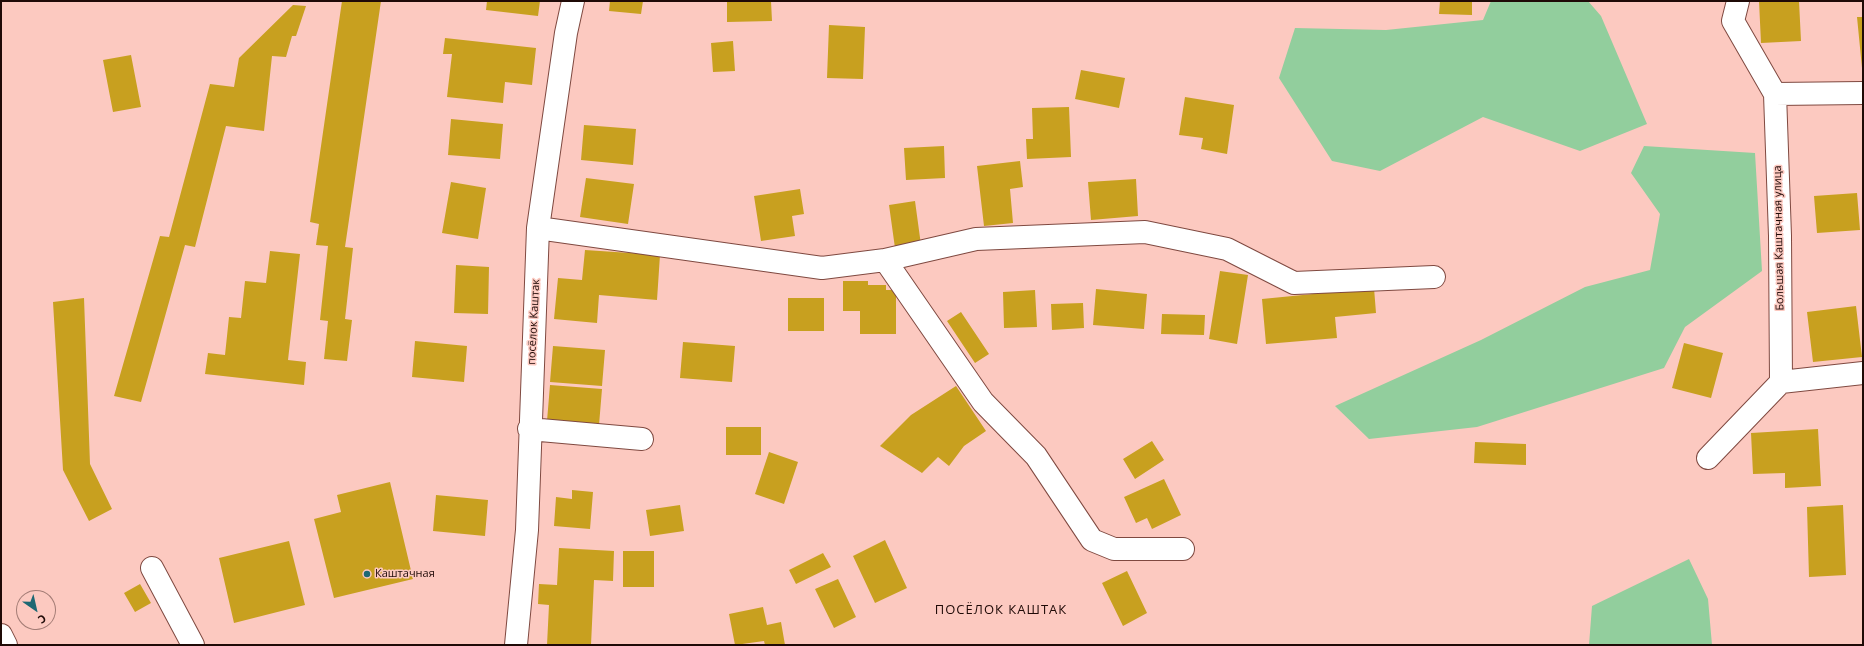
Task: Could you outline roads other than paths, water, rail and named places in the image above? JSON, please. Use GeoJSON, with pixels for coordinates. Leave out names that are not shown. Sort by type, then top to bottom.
{"type":"FeatureCollection","features":[{"type":"Feature","properties":{"kind":"street","name":"посёлок Каштак"},"geometry":{"type":"LineString","coordinates":[[516,645],[527,530],[529,429],[538,228],[566,33],[573,1]]}},
{"type":"Feature","properties":{"kind":"street","name":"Большая Каштачная улица"},"geometry":{"type":"LineString","coordinates":[[1738,1],[1733,20],[1775,94],[1780,236],[1781,382]]}},
{"type":"Feature","properties":{"kind":"street"},"geometry":{"type":"LineString","coordinates":[[1775,94],[1863,93]]}},
{"type":"Feature","properties":{"kind":"street"},"geometry":{"type":"LineString","coordinates":[[538,228],[822,268],[885,260],[976,239],[1145,232],[1227,249],[1294,283],[1434,277]]}},
{"type":"Feature","properties":{"kind":"street"},"geometry":{"type":"LineString","coordinates":[[885,260],[983,402],[1036,456],[1092,540],[1114,549],[1184,549]]}},
{"type":"Feature","properties":{"kind":"street"},"geometry":{"type":"LineString","coordinates":[[1708,458],[1781,382],[1863,373]]}},
{"type":"Feature","properties":{"kind":"street"},"geometry":{"type":"LineString","coordinates":[[529,429],[642,439]]}},
{"type":"Feature","properties":{"kind":"street"},"geometry":{"type":"LineString","coordinates":[[152,568],[193,645]]}},
{"type":"Feature","properties":{"kind":"street"},"geometry":{"type":"LineString","coordinates":[[1,635],[6,645]]}},
{"type":"Feature","properties":{"kind":"place","name":"Каштачная"},"geometry":{"type":"Point","coordinates":[367,574]}},
{"type":"Feature","properties":{"kind":"district","name":"ПОСЁЛОК КАШТАК"},"geometry":{"type":"Point","coordinates":[1001,610]}}]}
